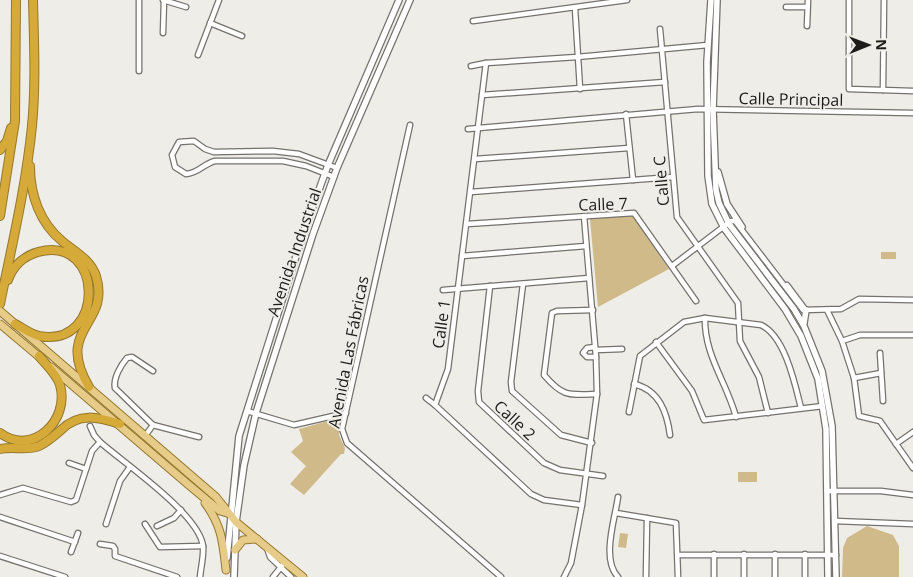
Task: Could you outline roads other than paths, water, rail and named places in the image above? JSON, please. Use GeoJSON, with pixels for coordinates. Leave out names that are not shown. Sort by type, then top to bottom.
{"type":"FeatureCollection","features":[{"type":"Feature","properties":{"kind":"highway"},"geometry":{"type":"LineString","coordinates":[[0,216],[12,148],[16,100],[16,0]]}},
{"type":"Feature","properties":{"kind":"highway"},"geometry":{"type":"LineString","coordinates":[[33,0],[34,71],[30,174],[37,206],[53,233],[88,262],[97,283],[96,308],[76,346],[78,367],[89,387]]}},
{"type":"Feature","properties":{"kind":"highway"},"geometry":{"type":"LineString","coordinates":[[0,150],[11,130],[16,100]]}},
{"type":"Feature","properties":{"kind":"highway"},"geometry":{"type":"LineString","coordinates":[[0,304],[32,126]]}},
{"type":"Feature","properties":{"kind":"highway"},"geometry":{"type":"LineString","coordinates":[[3,290],[17,264],[27,257],[43,251],[59,252],[72,257],[80,265],[88,279],[90,294],[87,309],[80,322],[72,328],[58,334],[46,336],[32,334],[15,324]]}},
{"type":"Feature","properties":{"kind":"highway"},"geometry":{"type":"LineString","coordinates":[[0,432],[15,440],[31,440],[47,432],[59,416],[62,400],[59,382],[39,356]]}},
{"type":"Feature","properties":{"kind":"highway"},"geometry":{"type":"LineString","coordinates":[[0,449],[37,447],[50,440],[70,422],[82,417],[99,418],[120,424]]}},
{"type":"Feature","properties":{"kind":"main road"},"geometry":{"type":"LineString","coordinates":[[0,311],[216,497],[228,514],[266,547],[282,565],[303,577]]}},
{"type":"Feature","properties":{"kind":"main road"},"geometry":{"type":"LineString","coordinates":[[0,324],[120,424],[190,486],[220,511],[228,514]]}},
{"type":"Feature","properties":{"kind":"main road"},"geometry":{"type":"LineString","coordinates":[[190,486],[216,518],[222,534],[225,574]]}},
{"type":"Feature","properties":{"kind":"main road"},"geometry":{"type":"LineString","coordinates":[[235,550],[243,540],[257,539]]}},
{"type":"Feature","properties":{"kind":"street"},"geometry":{"type":"LineString","coordinates":[[139,0],[139,71]]}},
{"type":"Feature","properties":{"kind":"street"},"geometry":{"type":"LineString","coordinates":[[163,33],[163,0],[186,7]]}},
{"type":"Feature","properties":{"kind":"street"},"geometry":{"type":"LineString","coordinates":[[198,55],[219,0]]}},
{"type":"Feature","properties":{"kind":"street","name":"Avenida Industrial"},"geometry":{"type":"LineString","coordinates":[[225,574],[228,514],[236,451],[247,411],[328,165],[399,0]]}},
{"type":"Feature","properties":{"kind":"street","name":"Avenida Industrial"},"geometry":{"type":"LineString","coordinates":[[234,577],[236,522],[247,446],[256,414],[313,234],[337,168],[410,0]]}},
{"type":"Feature","properties":{"kind":"street"},"geometry":{"type":"LineString","coordinates":[[473,21],[627,0]]}},
{"type":"Feature","properties":{"kind":"street"},"geometry":{"type":"LineString","coordinates":[[711,0],[708,45],[710,193],[716,214],[794,309],[816,352],[827,388],[832,419],[836,577]]}},
{"type":"Feature","properties":{"kind":"street"},"geometry":{"type":"LineString","coordinates":[[717,0],[710,110],[719,203],[727,226],[785,309],[801,336],[818,379],[826,429],[828,577]]}},
{"type":"Feature","properties":{"kind":"street"},"geometry":{"type":"LineString","coordinates":[[807,26],[808,0]]}},
{"type":"Feature","properties":{"kind":"street"},"geometry":{"type":"LineString","coordinates":[[849,0],[848,86],[852,90],[913,91]]}},
{"type":"Feature","properties":{"kind":"street"},"geometry":{"type":"LineString","coordinates":[[883,90],[884,0]]}},
{"type":"Feature","properties":{"kind":"street"},"geometry":{"type":"LineString","coordinates":[[786,7],[807,7]]}},
{"type":"Feature","properties":{"kind":"street"},"geometry":{"type":"LineString","coordinates":[[575,8],[580,89]]}},
{"type":"Feature","properties":{"kind":"street"},"geometry":{"type":"LineString","coordinates":[[210,23],[242,36]]}},
{"type":"Feature","properties":{"kind":"street","name":"Calle C"},"geometry":{"type":"LineString","coordinates":[[660,29],[677,217],[696,247],[738,303],[740,341],[759,377],[768,413]]}},
{"type":"Feature","properties":{"kind":"street"},"geometry":{"type":"LineString","coordinates":[[472,66],[486,63],[708,45]]}},
{"type":"Feature","properties":{"kind":"street","name":"Calle 1"},"geometry":{"type":"LineString","coordinates":[[435,406],[448,369],[480,128],[486,63]]}},
{"type":"Feature","properties":{"kind":"street"},"geometry":{"type":"LineString","coordinates":[[370,67],[379,72]]}},
{"type":"Feature","properties":{"kind":"street"},"geometry":{"type":"LineString","coordinates":[[482,95],[665,82]]}},
{"type":"Feature","properties":{"kind":"street","name":"Calle Principal"},"geometry":{"type":"LineString","coordinates":[[468,129],[668,111],[913,113]]}},
{"type":"Feature","properties":{"kind":"street"},"geometry":{"type":"LineString","coordinates":[[626,114],[633,180]]}},
{"type":"Feature","properties":{"kind":"street","name":"Avenida Las Fábricas"},"geometry":{"type":"LineString","coordinates":[[410,125],[342,429],[347,443],[501,577]]}},
{"type":"Feature","properties":{"kind":"street"},"geometry":{"type":"LineString","coordinates":[[334,177],[293,162],[272,160],[208,162],[199,171],[186,174],[175,167],[172,155],[179,142],[187,140],[214,152],[286,152],[299,154],[337,168]]}},
{"type":"Feature","properties":{"kind":"street"},"geometry":{"type":"LineString","coordinates":[[475,160],[629,148]]}},
{"type":"Feature","properties":{"kind":"street"},"geometry":{"type":"LineString","coordinates":[[714,162],[727,204],[781,280],[795,294],[806,310],[804,326]]}},
{"type":"Feature","properties":{"kind":"street"},"geometry":{"type":"LineString","coordinates":[[471,192],[673,177]]}},
{"type":"Feature","properties":{"kind":"street","name":"Calle 7"},"geometry":{"type":"LineString","coordinates":[[467,224],[634,213],[696,301]]}},
{"type":"Feature","properties":{"kind":"street"},"geometry":{"type":"LineString","coordinates":[[564,577],[571,563],[582,505],[592,443],[596,394],[596,348],[584,216]]}},
{"type":"Feature","properties":{"kind":"street"},"geometry":{"type":"LineString","coordinates":[[672,266],[727,226],[731,221],[735,221],[742,227]]}},
{"type":"Feature","properties":{"kind":"street"},"geometry":{"type":"LineString","coordinates":[[462,256],[586,246]]}},
{"type":"Feature","properties":{"kind":"street"},"geometry":{"type":"LineString","coordinates":[[443,290],[589,278]]}},
{"type":"Feature","properties":{"kind":"street"},"geometry":{"type":"LineString","coordinates":[[523,284],[511,382],[512,391],[560,435],[592,443]]}},
{"type":"Feature","properties":{"kind":"street","name":"Calle 2"},"geometry":{"type":"LineString","coordinates":[[490,286],[478,402],[544,463],[560,470],[587,474]]}},
{"type":"Feature","properties":{"kind":"street"},"geometry":{"type":"LineString","coordinates":[[806,310],[841,310],[859,299],[913,300]]}},
{"type":"Feature","properties":{"kind":"street"},"geometry":{"type":"LineString","coordinates":[[593,310],[557,311],[552,313],[544,375],[557,390],[566,395],[596,394]]}},
{"type":"Feature","properties":{"kind":"street"},"geometry":{"type":"LineString","coordinates":[[827,310],[842,341],[854,378],[859,416],[880,421],[913,468]]}},
{"type":"Feature","properties":{"kind":"street"},"geometry":{"type":"LineString","coordinates":[[630,412],[640,356],[684,322],[705,318],[761,325],[774,335],[792,371],[801,408]]}},
{"type":"Feature","properties":{"kind":"street"},"geometry":{"type":"LineString","coordinates":[[705,318],[704,334],[709,353],[730,395],[736,417]]}},
{"type":"Feature","properties":{"kind":"street"},"geometry":{"type":"LineString","coordinates":[[842,341],[860,335],[913,335]]}},
{"type":"Feature","properties":{"kind":"street"},"geometry":{"type":"LineString","coordinates":[[656,342],[692,391],[704,420],[823,406]]}},
{"type":"Feature","properties":{"kind":"street"},"geometry":{"type":"LineString","coordinates":[[596,357],[586,357],[583,353],[586,348],[622,349]]}},
{"type":"Feature","properties":{"kind":"street"},"geometry":{"type":"LineString","coordinates":[[880,354],[882,401]]}},
{"type":"Feature","properties":{"kind":"street"},"geometry":{"type":"LineString","coordinates":[[153,371],[132,357],[127,358],[122,364],[114,384],[119,394],[152,425],[199,437]]}},
{"type":"Feature","properties":{"kind":"street"},"geometry":{"type":"LineString","coordinates":[[854,378],[881,373]]}},
{"type":"Feature","properties":{"kind":"street"},"geometry":{"type":"LineString","coordinates":[[634,384],[647,387],[660,402],[667,415],[670,435]]}},
{"type":"Feature","properties":{"kind":"street"},"geometry":{"type":"LineString","coordinates":[[426,398],[531,494],[544,500],[582,505]]}},
{"type":"Feature","properties":{"kind":"street"},"geometry":{"type":"LineString","coordinates":[[247,411],[300,425],[346,413]]}},
{"type":"Feature","properties":{"kind":"street"},"geometry":{"type":"LineString","coordinates":[[145,436],[152,425]]}},
{"type":"Feature","properties":{"kind":"street"},"geometry":{"type":"LineString","coordinates":[[90,426],[100,442],[181,510],[195,526],[203,546],[200,577]]}},
{"type":"Feature","properties":{"kind":"street"},"geometry":{"type":"LineString","coordinates":[[896,444],[913,432]]}},
{"type":"Feature","properties":{"kind":"street"},"geometry":{"type":"LineString","coordinates":[[0,495],[23,488],[71,502],[76,500],[92,452],[100,442]]}},
{"type":"Feature","properties":{"kind":"street"},"geometry":{"type":"LineString","coordinates":[[69,462],[86,469]]}},
{"type":"Feature","properties":{"kind":"street"},"geometry":{"type":"LineString","coordinates":[[106,524],[120,480],[130,467]]}},
{"type":"Feature","properties":{"kind":"street"},"geometry":{"type":"LineString","coordinates":[[587,474],[603,476]]}},
{"type":"Feature","properties":{"kind":"street"},"geometry":{"type":"LineString","coordinates":[[827,491],[881,491],[913,495]]}},
{"type":"Feature","properties":{"kind":"street"},"geometry":{"type":"LineString","coordinates":[[618,497],[611,554],[612,568],[618,577]]}},
{"type":"Feature","properties":{"kind":"street"},"geometry":{"type":"LineString","coordinates":[[157,526],[174,518],[181,510]]}},
{"type":"Feature","properties":{"kind":"street"},"geometry":{"type":"LineString","coordinates":[[616,513],[676,523],[678,577]]}},
{"type":"Feature","properties":{"kind":"street"},"geometry":{"type":"LineString","coordinates":[[827,515],[835,521],[913,524]]}},
{"type":"Feature","properties":{"kind":"street"},"geometry":{"type":"LineString","coordinates":[[0,517],[75,542]]}},
{"type":"Feature","properties":{"kind":"street"},"geometry":{"type":"LineString","coordinates":[[646,518],[646,577]]}},
{"type":"Feature","properties":{"kind":"street"},"geometry":{"type":"LineString","coordinates":[[145,524],[160,547],[203,546]]}},
{"type":"Feature","properties":{"kind":"street"},"geometry":{"type":"LineString","coordinates":[[71,552],[78,533]]}},
{"type":"Feature","properties":{"kind":"street"},"geometry":{"type":"LineString","coordinates":[[100,544],[113,546],[115,556],[177,577]]}},
{"type":"Feature","properties":{"kind":"street"},"geometry":{"type":"LineString","coordinates":[[714,554],[714,577]]}},
{"type":"Feature","properties":{"kind":"street"},"geometry":{"type":"LineString","coordinates":[[744,554],[744,577]]}},
{"type":"Feature","properties":{"kind":"street"},"geometry":{"type":"LineString","coordinates":[[775,554],[775,577]]}},
{"type":"Feature","properties":{"kind":"street"},"geometry":{"type":"LineString","coordinates":[[805,554],[805,577]]}},
{"type":"Feature","properties":{"kind":"street"},"geometry":{"type":"LineString","coordinates":[[678,555],[836,555]]}},
{"type":"Feature","properties":{"kind":"street"},"geometry":{"type":"LineString","coordinates":[[0,556],[65,577]]}},
{"type":"Feature","properties":{"kind":"street"},"geometry":{"type":"LineString","coordinates":[[273,577],[282,565],[291,577]]}}]}
